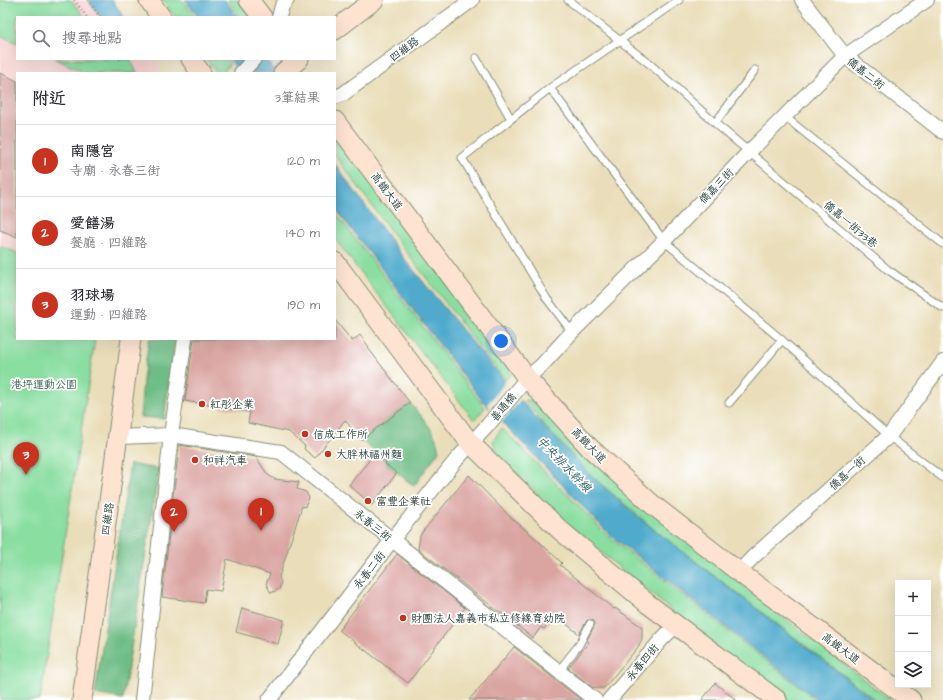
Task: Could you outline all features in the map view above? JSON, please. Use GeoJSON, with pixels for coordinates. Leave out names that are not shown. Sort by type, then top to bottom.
{"type":"FeatureCollection","features":[{"type":"Feature","properties":{"kind":"street"},"geometry":{"type":"LineString","coordinates":[[149,0],[160,16]]}},
{"type":"Feature","properties":{"kind":"street"},"geometry":{"type":"LineString","coordinates":[[249,0],[261,16]]}},
{"type":"Feature","properties":{"kind":"street"},"geometry":{"type":"LineString","coordinates":[[279,16],[282,6],[287,0]]}},
{"type":"Feature","properties":{"kind":"street"},"geometry":{"type":"LineString","coordinates":[[336,29],[374,0]]}},
{"type":"Feature","properties":{"kind":"street","name":"四維路"},"geometry":{"type":"LineString","coordinates":[[336,96],[343,94],[472,0]]}},
{"type":"Feature","properties":{"kind":"street","name":"僑嘉二街"},"geometry":{"type":"LineString","coordinates":[[802,0],[845,56],[943,132]]}},
{"type":"Feature","properties":{"kind":"street","name":"僑嘉三街"},"geometry":{"type":"LineString","coordinates":[[523,383],[664,241],[784,116],[845,56],[927,0]]}},
{"type":"Feature","properties":{"kind":"street"},"geometry":{"type":"LineString","coordinates":[[192,60],[200,72]]}},
{"type":"Feature","properties":{"kind":"street"},"geometry":{"type":"LineString","coordinates":[[242,72],[253,60]]}},
{"type":"Feature","properties":{"kind":"street","name":"高鐵大道"},"geometry":{"type":"LineString","coordinates":[[336,122],[523,383],[619,475],[653,505],[739,572],[911,700]]}},
{"type":"Feature","properties":{"kind":"street"},"geometry":{"type":"LineString","coordinates":[[336,263],[470,443],[560,530],[648,604],[777,700]]}},
{"type":"Feature","properties":{"kind":"street","name":"四維路"},"geometry":{"type":"LineString","coordinates":[[82,700],[131,340]]}},
{"type":"Feature","properties":{"kind":"street"},"geometry":{"type":"LineString","coordinates":[[142,700],[171,435],[186,340]]}},
{"type":"Feature","properties":{"kind":"street","name":"僑嘉一街"},"geometry":{"type":"LineString","coordinates":[[739,572],[753,557],[889,436],[943,362]]}},
{"type":"Feature","properties":{"kind":"street","name":"善通橋"},"geometry":{"type":"LineString","coordinates":[[488,425],[523,383]]}},
{"type":"Feature","properties":{"kind":"street","name":"永春二街"},"geometry":{"type":"LineString","coordinates":[[269,700],[392,540],[470,443],[488,425]]}},
{"type":"Feature","properties":{"kind":"street","name":"永春三街"},"geometry":{"type":"LineString","coordinates":[[118,437],[171,435],[281,452],[595,700]]}},
{"type":"Feature","properties":{"kind":"street","name":"永春四街"},"geometry":{"type":"LineString","coordinates":[[609,700],[662,638],[676,625]]}},
{"type":"Feature","properties":{"kind":"lane","name":"僑嘉一街33巷"},"geometry":{"type":"LineString","coordinates":[[568,0],[651,65],[715,123],[887,269],[943,308]]}},
{"type":"Feature","properties":{"kind":"lane"},"geometry":{"type":"LineString","coordinates":[[572,332],[547,299],[462,158],[550,88],[679,0]]}},
{"type":"Feature","properties":{"kind":"lane"},"geometry":{"type":"LineString","coordinates":[[476,58],[511,119]]}},
{"type":"Feature","properties":{"kind":"lane"},"geometry":{"type":"LineString","coordinates":[[715,123],[756,70]]}},
{"type":"Feature","properties":{"kind":"lane"},"geometry":{"type":"LineString","coordinates":[[550,88],[664,241],[782,340],[889,436],[943,478]]}},
{"type":"Feature","properties":{"kind":"lane"},"geometry":{"type":"LineString","coordinates":[[784,116],[943,244]]}},
{"type":"Feature","properties":{"kind":"lane"},"geometry":{"type":"LineString","coordinates":[[728,403],[782,340]]}},
{"type":"Feature","properties":{"kind":"lane"},"geometry":{"type":"LineString","coordinates":[[561,674],[564,664],[578,645],[590,624]]}},
{"type":"Feature","properties":{"kind":"path"},"geometry":{"type":"LineString","coordinates":[[74,0],[86,16]]}},
{"type":"Feature","properties":{"kind":"path"},"geometry":{"type":"LineString","coordinates":[[88,0],[99,16]]}},
{"type":"Feature","properties":{"kind":"shaded area"},"geometry":{"type":"Polygon","coordinates":[[[0,0],[112,0],[123,16],[16,16],[16,60],[155,60],[158,63],[161,72],[16,72],[16,253],[0,246],[0,0]]]}},
{"type":"Feature","properties":{"kind":"green space"},"geometry":{"type":"Polygon","coordinates":[[[0,0],[71,0],[84,16],[16,16],[16,43],[0,35],[0,0]]]}},
{"type":"Feature","properties":{"kind":"green space"},"geometry":{"type":"Polygon","coordinates":[[[162,0],[182,0],[194,16],[174,16],[162,0]]]}},
{"type":"Feature","properties":{"kind":"green space"},"geometry":{"type":"Polygon","coordinates":[[[228,0],[238,0],[249,16],[239,16],[228,0]]]}},
{"type":"Feature","properties":{"kind":"green space"},"geometry":{"type":"Polygon","coordinates":[[[57,60],[130,60],[136,72],[84,72],[57,60]]]}},
{"type":"Feature","properties":{"kind":"green space"},"geometry":{"type":"Polygon","coordinates":[[[207,60],[228,60],[230,63],[224,72],[216,72],[207,60]]]}},
{"type":"Feature","properties":{"kind":"green space"},"geometry":{"type":"Polygon","coordinates":[[[336,131],[508,367],[511,374],[505,380],[394,236],[336,156],[336,131]]]}},
{"type":"Feature","properties":{"kind":"green space"},"geometry":{"type":"Polygon","coordinates":[[[336,213],[485,408],[474,420],[336,240],[336,213]]]}},
{"type":"Feature","properties":{"kind":"green space","name":"港坪運動公園"},"geometry":{"type":"Polygon","coordinates":[[[0,246],[16,253],[16,340],[95,340],[40,700],[0,700],[0,246]]]}},
{"type":"Feature","properties":{"kind":"green space"},"geometry":{"type":"Polygon","coordinates":[[[149,340],[175,340],[164,419],[140,417],[143,379],[149,340]]]}},
{"type":"Feature","properties":{"kind":"green space"},"geometry":{"type":"Polygon","coordinates":[[[525,400],[533,401],[542,407],[746,588],[890,700],[876,700],[655,530],[592,476],[545,426],[525,400]]]}},
{"type":"Feature","properties":{"kind":"green space"},"geometry":{"type":"Polygon","coordinates":[[[410,403],[432,431],[438,444],[439,451],[414,486],[386,464],[387,462],[361,440],[410,403]]]}},
{"type":"Feature","properties":{"kind":"green space"},"geometry":{"type":"Polygon","coordinates":[[[502,428],[609,537],[816,700],[786,700],[682,619],[570,527],[498,454],[493,441],[502,428]]]}},
{"type":"Feature","properties":{"kind":"green space"},"geometry":{"type":"Polygon","coordinates":[[[130,464],[159,469],[123,699],[95,694],[130,464]]]}},
{"type":"Feature","properties":{"kind":"water"},"geometry":{"type":"Polygon","coordinates":[[[88,0],[112,0],[123,16],[99,16],[88,0]]]}},
{"type":"Feature","properties":{"kind":"water"},"geometry":{"type":"Polygon","coordinates":[[[185,0],[225,0],[237,16],[197,16],[185,0]]]}},
{"type":"Feature","properties":{"kind":"water"},"geometry":{"type":"Polygon","coordinates":[[[231,60],[267,60],[274,72],[238,72],[231,60]]]}},
{"type":"Feature","properties":{"kind":"water","name":"中央排水幹線"},"geometry":{"type":"Polygon","coordinates":[[[336,165],[403,257],[506,383],[548,431],[592,477],[638,517],[874,700],[818,700],[610,535],[484,403],[336,209],[336,165]]]}},
{"type":"Feature","properties":{"kind":"pier"},"geometry":{"type":"Polygon","coordinates":[[[507,380],[522,398],[501,423],[487,405],[507,380]]]}},
{"type":"Feature","properties":{"kind":"building"},"geometry":{"type":"Polygon","coordinates":[[[0,73],[16,81],[16,237],[0,230],[0,73]]]}},
{"type":"Feature","properties":{"kind":"building"},"geometry":{"type":"Polygon","coordinates":[[[336,321],[352,341],[360,335],[369,347],[368,348],[410,403],[361,440],[345,420],[315,458],[304,449],[305,446],[289,432],[248,423],[250,412],[185,401],[194,340],[336,340],[336,321]]]}},
{"type":"Feature","properties":{"kind":"building"},"geometry":{"type":"Polygon","coordinates":[[[179,445],[256,457],[267,474],[274,479],[299,482],[297,489],[306,492],[309,498],[305,507],[302,506],[279,577],[281,583],[279,589],[271,593],[266,584],[270,574],[227,559],[221,591],[206,589],[204,603],[162,597],[179,445]]]}},
{"type":"Feature","properties":{"kind":"building"},"geometry":{"type":"Polygon","coordinates":[[[375,453],[386,462],[385,464],[397,473],[372,505],[349,485],[375,453]]]}},
{"type":"Feature","properties":{"kind":"building"},"geometry":{"type":"Polygon","coordinates":[[[469,475],[509,516],[562,563],[560,565],[614,609],[615,608],[642,627],[642,639],[638,647],[604,688],[592,687],[568,668],[589,642],[587,640],[595,624],[593,620],[587,620],[579,634],[555,615],[544,629],[541,627],[533,638],[418,549],[420,536],[423,531],[469,475]]]}},
{"type":"Feature","properties":{"kind":"building","name":"財團法人嘉義市私立修緣育幼院"},"geometry":{"type":"Polygon","coordinates":[[[397,554],[465,608],[408,683],[339,630],[397,554]]]}},
{"type":"Feature","properties":{"kind":"building"},"geometry":{"type":"Polygon","coordinates":[[[242,608],[284,620],[278,644],[236,632],[242,608]]]}},
{"type":"Feature","properties":{"kind":"building"},"geometry":{"type":"Polygon","coordinates":[[[514,647],[581,700],[469,700],[514,647]]]}},
{"type":"Feature","properties":{"kind":"building"},"geometry":{"type":"Polygon","coordinates":[[[715,683],[736,700],[702,700],[715,683]]]}},
{"type":"Feature","properties":{"kind":"place","name":"紅彤企業"},"geometry":{"type":"Point","coordinates":[202,404]}},
{"type":"Feature","properties":{"kind":"place","name":"信成工作所"},"geometry":{"type":"Point","coordinates":[305,434]}},
{"type":"Feature","properties":{"kind":"place","name":"大胖林福州麵"},"geometry":{"type":"Point","coordinates":[328,454]}},
{"type":"Feature","properties":{"kind":"place","name":"和祥汽車"},"geometry":{"type":"Point","coordinates":[195,460]}},
{"type":"Feature","properties":{"kind":"place","name":"羽球場"},"geometry":{"type":"Point","coordinates":[26,475]}},
{"type":"Feature","properties":{"kind":"place","name":"富豐企業社"},"geometry":{"type":"Point","coordinates":[368,501]}},
{"type":"Feature","properties":{"kind":"place","name":"南隱宮"},"geometry":{"type":"Point","coordinates":[261,531]}},
{"type":"Feature","properties":{"kind":"place","name":"愛饍湯"},"geometry":{"type":"Point","coordinates":[174,532]}},
{"type":"Feature","properties":{"kind":"place","name":"財團法人嘉義市私立修緣育幼院"},"geometry":{"type":"Point","coordinates":[403,618]}}]}
